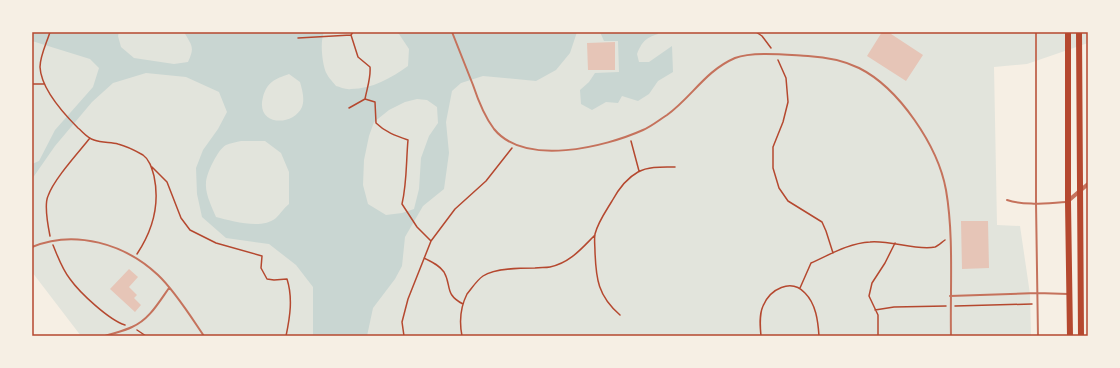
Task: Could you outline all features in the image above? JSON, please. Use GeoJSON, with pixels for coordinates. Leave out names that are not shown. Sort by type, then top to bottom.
{"type":"FeatureCollection","features":[{"type":"Feature","properties":{"kind":"main road"},"geometry":{"type":"LineString","coordinates":[[1068,32],[1070,336]]}},
{"type":"Feature","properties":{"kind":"main road"},"geometry":{"type":"LineString","coordinates":[[1079,32],[1081,336]]}},
{"type":"Feature","properties":{"kind":"street"},"geometry":{"type":"LineString","coordinates":[[1068,202],[1088,184]]}},
{"type":"Feature","properties":{"kind":"lane"},"geometry":{"type":"LineString","coordinates":[[452,32],[477,96],[494,130],[514,144],[534,150],[574,149],[596,145],[644,130],[672,111],[710,73],[737,57],[748,55],[776,55],[817,57],[844,61],[876,78],[907,110],[928,143],[938,164],[945,187],[950,236],[951,336]]}},
{"type":"Feature","properties":{"kind":"lane"},"geometry":{"type":"LineString","coordinates":[[1036,32],[1038,336]]}},
{"type":"Feature","properties":{"kind":"lane"},"geometry":{"type":"LineString","coordinates":[[1007,200],[1014,202],[1036,203],[1068,202]]}},
{"type":"Feature","properties":{"kind":"lane"},"geometry":{"type":"LineString","coordinates":[[32,247],[43,242],[62,239],[86,240],[108,245],[143,262],[159,276],[169,288],[204,336]]}},
{"type":"Feature","properties":{"kind":"lane"},"geometry":{"type":"LineString","coordinates":[[105,336],[133,327],[145,319],[159,303],[169,288]]}},
{"type":"Feature","properties":{"kind":"lane"},"geometry":{"type":"LineString","coordinates":[[950,296],[1037,293],[1069,294]]}},
{"type":"Feature","properties":{"kind":"path"},"geometry":{"type":"LineString","coordinates":[[50,32],[40,67],[45,84],[54,102],[64,115],[85,135],[94,140],[118,144],[145,156],[152,167],[167,182],[181,218],[190,230],[216,243],[262,256],[261,268],[267,279],[287,279],[290,289],[290,316],[286,336]]}},
{"type":"Feature","properties":{"kind":"path"},"geometry":{"type":"LineString","coordinates":[[353,32],[352,35],[358,57],[370,67],[371,75],[368,82],[365,99]]}},
{"type":"Feature","properties":{"kind":"path"},"geometry":{"type":"LineString","coordinates":[[756,32],[762,36],[776,55],[786,78],[788,102],[783,122],[773,147],[773,168],[779,188],[788,201],[822,222],[833,253]]}},
{"type":"Feature","properties":{"kind":"path"},"geometry":{"type":"LineString","coordinates":[[298,38],[352,35]]}},
{"type":"Feature","properties":{"kind":"path"},"geometry":{"type":"LineString","coordinates":[[32,84],[45,84]]}},
{"type":"Feature","properties":{"kind":"path"},"geometry":{"type":"LineString","coordinates":[[349,108],[365,99],[375,102],[376,123],[382,129],[408,140],[407,177],[402,204],[417,227],[431,241]]}},
{"type":"Feature","properties":{"kind":"path"},"geometry":{"type":"LineString","coordinates":[[629,135],[639,171]]}},
{"type":"Feature","properties":{"kind":"path"},"geometry":{"type":"LineString","coordinates":[[404,336],[402,322],[408,299],[431,241],[455,209],[486,181],[514,144]]}},
{"type":"Feature","properties":{"kind":"path"},"geometry":{"type":"LineString","coordinates":[[135,258],[146,240],[153,222],[157,204],[156,186],[152,167]]}},
{"type":"Feature","properties":{"kind":"path"},"geometry":{"type":"LineString","coordinates":[[620,315],[613,309],[603,296],[596,278],[595,235],[601,219],[627,180],[639,171],[656,167],[675,167]]}},
{"type":"Feature","properties":{"kind":"path"},"geometry":{"type":"LineString","coordinates":[[462,336],[460,311],[473,286],[484,275],[498,271],[550,267],[566,261],[577,253],[595,235]]}},
{"type":"Feature","properties":{"kind":"path"},"geometry":{"type":"LineString","coordinates":[[800,288],[811,264],[845,248],[868,242],[895,243],[916,247],[936,247],[950,236]]}},
{"type":"Feature","properties":{"kind":"path"},"geometry":{"type":"LineString","coordinates":[[878,336],[878,315],[869,296],[872,284],[886,263],[895,243]]}},
{"type":"Feature","properties":{"kind":"path"},"geometry":{"type":"LineString","coordinates":[[424,258],[439,266],[445,274],[449,290],[455,300],[463,304]]}},
{"type":"Feature","properties":{"kind":"path"},"geometry":{"type":"LineString","coordinates":[[761,336],[760,322],[764,305],[773,291],[786,286],[800,288],[806,293],[812,302],[818,320],[818,336]]}},
{"type":"Feature","properties":{"kind":"shaded area"},"geometry":{"type":"Polygon","coordinates":[[[32,32],[1088,32],[1088,43],[1027,64],[994,67],[997,225],[1020,226],[1030,294],[1031,336],[81,336],[32,272],[32,32]]]}},
{"type":"Feature","properties":{"kind":"shaded area"},"geometry":{"type":"Polygon","coordinates":[[[32,32],[119,32],[118,36],[121,47],[134,58],[174,64],[188,62],[192,50],[191,44],[184,32],[324,32],[322,51],[326,72],[336,86],[345,89],[359,89],[388,79],[408,66],[409,49],[396,32],[577,32],[570,53],[556,70],[536,81],[483,76],[461,83],[452,91],[446,122],[449,153],[444,189],[423,206],[405,237],[402,266],[395,279],[373,308],[367,336],[313,336],[313,287],[296,265],[269,244],[226,238],[202,217],[197,194],[196,168],[203,150],[218,129],[227,112],[219,92],[186,77],[146,73],[113,83],[92,102],[55,146],[32,179],[32,164],[39,161],[55,130],[93,87],[99,68],[90,59],[32,41],[32,32]],[[289,74],[269,84],[265,92],[262,107],[264,114],[269,118],[284,120],[291,118],[297,114],[302,107],[303,97],[300,82],[289,74]],[[417,99],[405,102],[389,110],[374,122],[369,136],[364,160],[363,185],[368,204],[386,215],[402,213],[414,209],[419,189],[421,158],[429,136],[438,123],[437,107],[427,100],[417,99]],[[241,141],[228,144],[223,147],[213,162],[206,183],[209,200],[216,217],[247,224],[270,222],[276,218],[289,204],[289,172],[281,153],[265,141],[241,141]]]}},
{"type":"Feature","properties":{"kind":"shaded area"},"geometry":{"type":"Polygon","coordinates":[[[600,32],[659,32],[642,43],[637,54],[639,62],[649,62],[672,46],[673,72],[658,81],[649,94],[638,101],[622,96],[618,103],[606,102],[592,110],[581,104],[580,90],[589,82],[595,73],[619,72],[618,41],[604,41],[600,32]]]}},
{"type":"Feature","properties":{"kind":"building"},"geometry":{"type":"Polygon","coordinates":[[[882,32],[888,32],[923,55],[906,81],[867,56],[882,32]]]}},
{"type":"Feature","properties":{"kind":"building"},"geometry":{"type":"Polygon","coordinates":[[[615,42],[615,70],[588,70],[587,43],[615,42]]]}},
{"type":"Feature","properties":{"kind":"building"},"geometry":{"type":"Polygon","coordinates":[[[961,221],[988,221],[989,268],[962,269],[961,221]]]}},
{"type":"Feature","properties":{"kind":"building"},"geometry":{"type":"Polygon","coordinates":[[[129,269],[138,277],[129,287],[137,295],[134,298],[141,305],[135,312],[110,289],[129,269]]]}}]}
